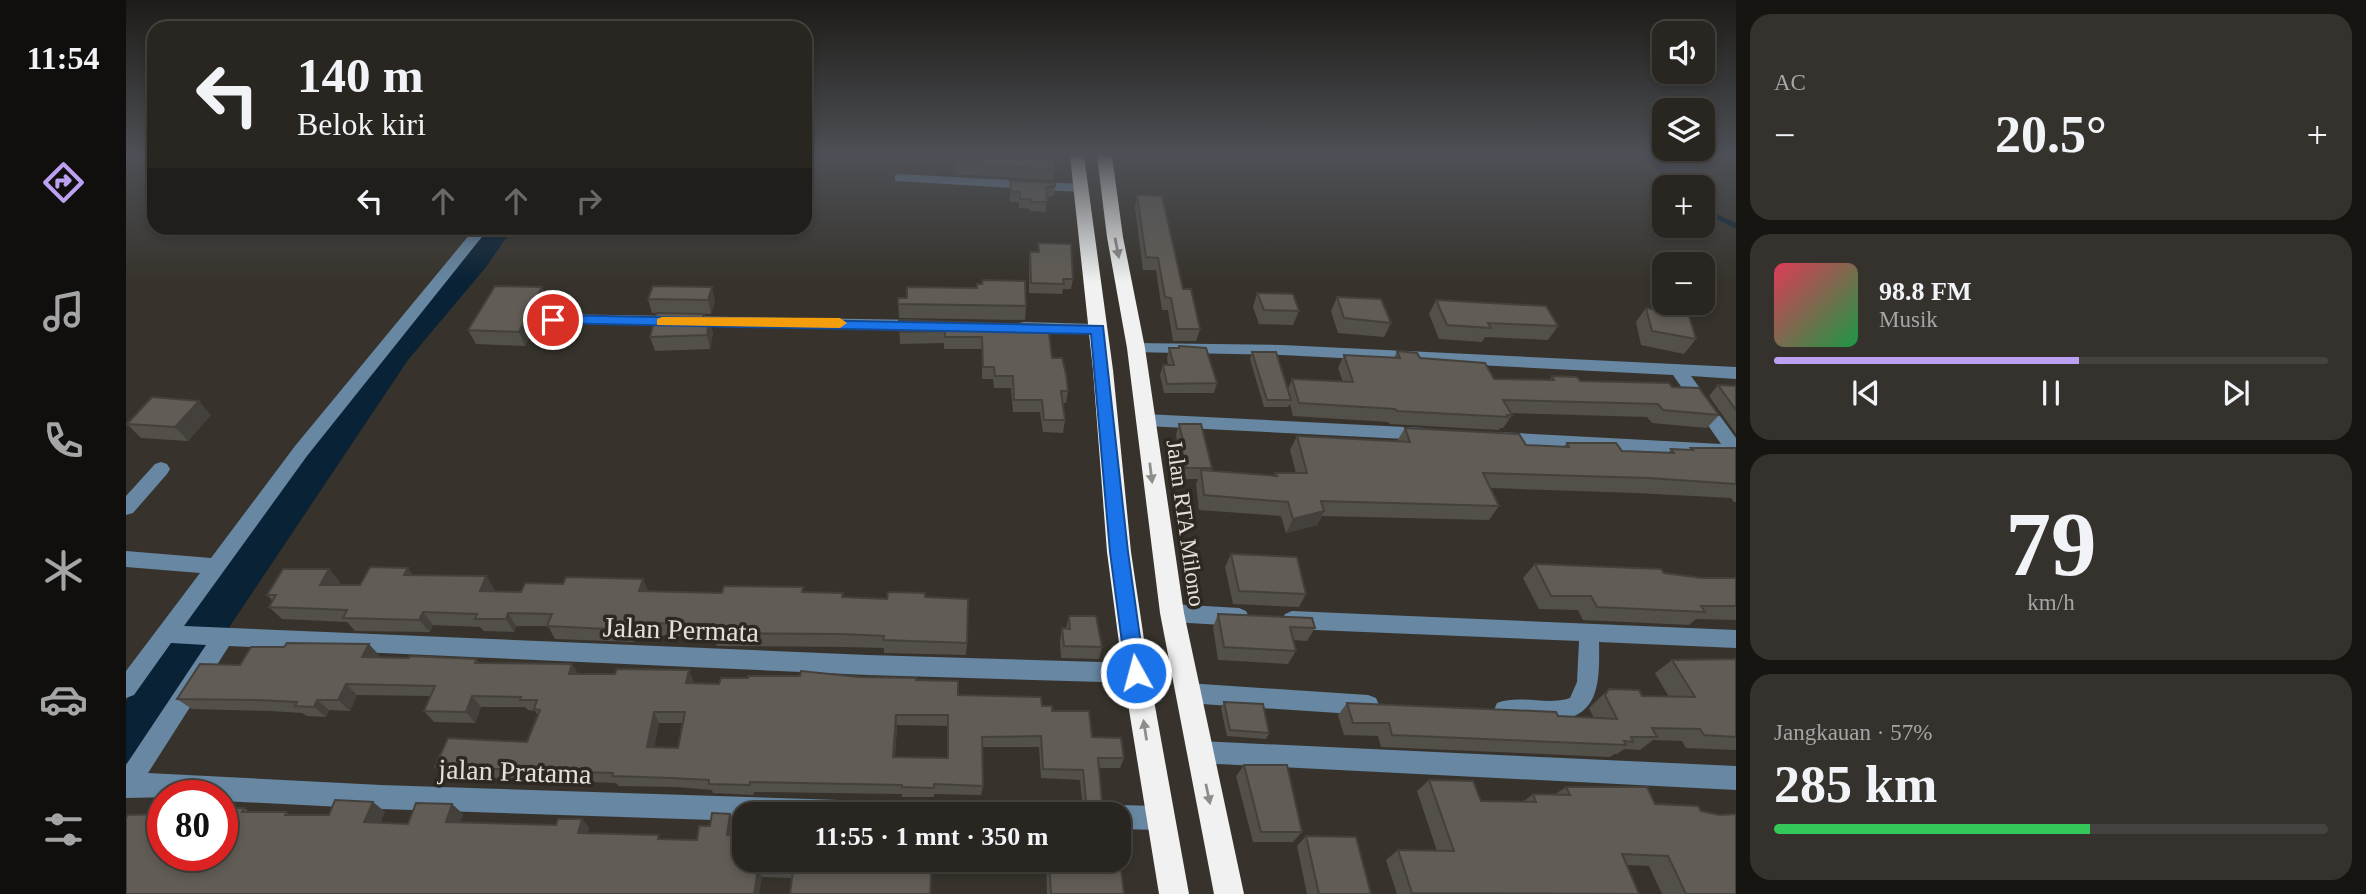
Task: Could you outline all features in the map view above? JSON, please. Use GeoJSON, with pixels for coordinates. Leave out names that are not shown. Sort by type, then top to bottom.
{"type":"FeatureCollection","features":[{"type":"Feature","properties":{"kind":"highway"},"geometry":{"type":"LineString","coordinates":[[1082,198],[1103,370],[1119,552],[1136,673],[1174,894]]}},
{"type":"Feature","properties":{"kind":"highway","name":"Jalan RTA Milono"},"geometry":{"type":"LineString","coordinates":[[1110,198],[1137,360],[1172,613],[1228,894]]}},
{"type":"Feature","properties":{"kind":"highway"},"geometry":{"type":"LineString","coordinates":[[1103,370],[1137,360]]}},
{"type":"Feature","properties":{"kind":"street"},"geometry":{"type":"LineString","coordinates":[[126,688],[301,451],[476,235]]}},
{"type":"Feature","properties":{"kind":"street"},"geometry":{"type":"LineString","coordinates":[[553,320],[935,325]]}},
{"type":"Feature","properties":{"kind":"street"},"geometry":{"type":"LineString","coordinates":[[1003,327],[1098,329]]}},
{"type":"Feature","properties":{"kind":"street"},"geometry":{"type":"LineString","coordinates":[[1137,360],[1282,350],[1736,373]]}},
{"type":"Feature","properties":{"kind":"street"},"geometry":{"type":"LineString","coordinates":[[1478,437],[1736,451],[1678,370]]}},
{"type":"Feature","properties":{"kind":"street"},"geometry":{"type":"LineString","coordinates":[[1145,421],[1438,435]]}},
{"type":"Feature","properties":{"kind":"street"},"geometry":{"type":"LineString","coordinates":[[126,508],[161,469]]}},
{"type":"Feature","properties":{"kind":"street"},"geometry":{"type":"LineString","coordinates":[[126,559],[215,566]]}},
{"type":"Feature","properties":{"kind":"street"},"geometry":{"type":"LineString","coordinates":[[1172,613],[1736,639]]}},
{"type":"Feature","properties":{"kind":"street"},"geometry":{"type":"LineString","coordinates":[[1479,710],[1560,713],[1576,708],[1585,698],[1590,680],[1589,633]]}},
{"type":"Feature","properties":{"kind":"street","name":"Jalan Permata"},"geometry":{"type":"LineString","coordinates":[[166,634],[868,665],[1136,673]]}},
{"type":"Feature","properties":{"kind":"street"},"geometry":{"type":"LineString","coordinates":[[127,785],[218,636]]}},
{"type":"Feature","properties":{"kind":"street"},"geometry":{"type":"LineString","coordinates":[[1187,693],[1389,706]]}},
{"type":"Feature","properties":{"kind":"street"},"geometry":{"type":"LineString","coordinates":[[1199,751],[1736,778]]}},
{"type":"Feature","properties":{"kind":"street","name":"jalan Pratama"},"geometry":{"type":"LineString","coordinates":[[127,785],[381,797],[732,808]]}},
{"type":"Feature","properties":{"kind":"street"},"geometry":{"type":"LineString","coordinates":[[1131,817],[1160,818]]}},
{"type":"Feature","properties":{"kind":"building"},"geometry":{"type":"Polygon","coordinates":[[[1047,198],[1047,202],[1031,202],[1031,199],[1020,199],[1047,198]]]}},
{"type":"Feature","properties":{"kind":"building"},"geometry":{"type":"Polygon","coordinates":[[[1137,198],[1162,198],[1183,289],[1191,289],[1200,329],[1177,329],[1171,298],[1165,297],[1158,258],[1146,257],[1137,198]]]}},
{"type":"Feature","properties":{"kind":"building"},"geometry":{"type":"Polygon","coordinates":[[[1038,243],[1071,244],[1073,279],[1063,279],[1064,284],[1031,283],[1030,252],[1039,252],[1038,243]]]}},
{"type":"Feature","properties":{"kind":"building"},"geometry":{"type":"Polygon","coordinates":[[[983,280],[1025,281],[1026,306],[898,304],[898,298],[907,298],[907,287],[977,288],[977,284],[982,284],[983,280]]]}},
{"type":"Feature","properties":{"kind":"building"},"geometry":{"type":"Polygon","coordinates":[[[495,286],[542,287],[519,332],[468,330],[495,286]]]}},
{"type":"Feature","properties":{"kind":"building"},"geometry":{"type":"Polygon","coordinates":[[[653,286],[712,287],[708,300],[648,299],[653,286]]]}},
{"type":"Feature","properties":{"kind":"building"},"geometry":{"type":"Polygon","coordinates":[[[1257,293],[1293,294],[1299,311],[1264,310],[1257,293]]]}},
{"type":"Feature","properties":{"kind":"building"},"geometry":{"type":"Polygon","coordinates":[[[1337,297],[1381,299],[1391,323],[1344,318],[1337,297]]]}},
{"type":"Feature","properties":{"kind":"building"},"geometry":{"type":"Polygon","coordinates":[[[1436,300],[1546,306],[1558,326],[1488,323],[1491,328],[1447,325],[1436,300]]]}},
{"type":"Feature","properties":{"kind":"building"},"geometry":{"type":"Polygon","coordinates":[[[1646,308],[1652,309],[1652,315],[1689,316],[1696,339],[1652,331],[1646,308]]]}},
{"type":"Feature","properties":{"kind":"building"},"geometry":{"type":"Polygon","coordinates":[[[656,313],[704,314],[702,319],[709,319],[707,335],[650,337],[656,313]]]}},
{"type":"Feature","properties":{"kind":"building"},"geometry":{"type":"Polygon","coordinates":[[[899,320],[1048,325],[1052,358],[1062,358],[1066,374],[1068,391],[1061,391],[1065,420],[1044,420],[1042,400],[1014,400],[1013,376],[995,376],[994,367],[983,367],[982,337],[945,337],[945,331],[900,332],[899,320]]]}},
{"type":"Feature","properties":{"kind":"building"},"geometry":{"type":"Polygon","coordinates":[[[1169,348],[1206,348],[1217,383],[1167,384],[1163,365],[1174,365],[1169,348]]]}},
{"type":"Feature","properties":{"kind":"building"},"geometry":{"type":"Polygon","coordinates":[[[1397,351],[1417,353],[1420,358],[1485,363],[1494,379],[1554,380],[1552,376],[1577,377],[1580,381],[1669,383],[1672,387],[1699,388],[1719,415],[1663,410],[1658,404],[1503,400],[1512,415],[1507,415],[1508,417],[1299,403],[1292,379],[1353,382],[1344,355],[1400,358],[1397,351]]]}},
{"type":"Feature","properties":{"kind":"building"},"geometry":{"type":"Polygon","coordinates":[[[1252,352],[1276,352],[1291,400],[1267,400],[1252,352]]]}},
{"type":"Feature","properties":{"kind":"building"},"geometry":{"type":"Polygon","coordinates":[[[1718,385],[1736,386],[1736,410],[1718,385]]]}},
{"type":"Feature","properties":{"kind":"building"},"geometry":{"type":"Polygon","coordinates":[[[152,397],[199,401],[175,427],[127,424],[152,397]]]}},
{"type":"Feature","properties":{"kind":"building"},"geometry":{"type":"Polygon","coordinates":[[[1179,424],[1201,424],[1212,468],[1186,468],[1179,424]]]}},
{"type":"Feature","properties":{"kind":"building"},"geometry":{"type":"Polygon","coordinates":[[[1405,428],[1519,434],[1526,445],[1569,447],[1567,443],[1616,443],[1622,451],[1674,453],[1671,449],[1736,448],[1736,484],[1649,478],[1483,473],[1499,506],[1321,501],[1324,511],[1293,519],[1288,502],[1204,495],[1201,470],[1277,476],[1275,473],[1307,473],[1297,436],[1410,442],[1405,428]]]}},
{"type":"Feature","properties":{"kind":"building"},"geometry":{"type":"Polygon","coordinates":[[[1231,554],[1297,557],[1306,594],[1239,591],[1231,554]]]}},
{"type":"Feature","properties":{"kind":"building"},"geometry":{"type":"Polygon","coordinates":[[[1535,564],[1661,569],[1664,573],[1702,578],[1736,578],[1736,606],[1701,606],[1705,612],[1597,607],[1591,596],[1551,596],[1535,564]]]}},
{"type":"Feature","properties":{"kind":"building"},"geometry":{"type":"Polygon","coordinates":[[[370,567],[408,568],[404,575],[486,576],[480,591],[521,592],[525,583],[563,584],[566,577],[643,579],[639,591],[722,593],[724,586],[803,587],[802,592],[843,593],[842,597],[887,599],[888,592],[925,593],[925,597],[968,599],[967,643],[883,640],[884,636],[842,634],[712,633],[714,624],[630,623],[628,630],[547,626],[552,614],[508,613],[506,619],[475,619],[477,614],[423,612],[419,620],[343,618],[347,610],[269,607],[276,595],[267,595],[283,569],[329,569],[320,585],[360,585],[370,567]]]}},
{"type":"Feature","properties":{"kind":"building"},"geometry":{"type":"Polygon","coordinates":[[[1218,614],[1312,618],[1315,628],[1290,627],[1296,651],[1224,647],[1218,614]]]}},
{"type":"Feature","properties":{"kind":"building"},"geometry":{"type":"Polygon","coordinates":[[[1069,616],[1096,616],[1102,647],[1064,646],[1062,628],[1070,629],[1069,616]]]}},
{"type":"Feature","properties":{"kind":"building"},"geometry":{"type":"Polygon","coordinates":[[[287,643],[369,644],[362,657],[410,656],[476,659],[475,663],[572,664],[569,674],[615,674],[617,669],[689,670],[686,683],[719,684],[721,678],[748,676],[800,676],[801,671],[859,677],[958,681],[958,695],[1041,697],[1042,706],[1052,706],[1052,711],[1089,711],[1092,737],[1121,738],[1124,758],[1098,758],[1102,802],[1086,801],[1083,770],[1043,769],[1041,736],[982,737],[983,786],[934,784],[934,788],[750,782],[750,785],[709,784],[709,780],[612,776],[613,773],[435,767],[448,738],[527,742],[540,710],[534,709],[537,700],[472,696],[466,712],[424,711],[435,686],[346,684],[338,700],[317,700],[314,707],[295,706],[297,702],[177,699],[200,664],[240,665],[251,647],[284,647],[287,643]],[[654,712],[647,747],[678,748],[685,712],[654,712]],[[896,715],[893,757],[948,758],[948,715],[896,715]]]}},
{"type":"Feature","properties":{"kind":"building"},"geometry":{"type":"Polygon","coordinates":[[[1736,659],[1736,737],[1704,735],[1700,729],[1652,728],[1657,737],[1631,737],[1633,742],[1624,741],[1626,745],[1392,735],[1389,723],[1353,723],[1347,703],[1556,712],[1558,716],[1617,719],[1605,695],[1609,689],[1639,690],[1642,696],[1695,697],[1672,660],[1736,659]]]}},
{"type":"Feature","properties":{"kind":"building"},"geometry":{"type":"Polygon","coordinates":[[[1224,702],[1263,704],[1269,733],[1230,730],[1224,702]]]}},
{"type":"Feature","properties":{"kind":"building"},"geometry":{"type":"Polygon","coordinates":[[[1244,765],[1287,765],[1302,832],[1261,832],[1244,765]]]}},
{"type":"Feature","properties":{"kind":"building"},"geometry":{"type":"Polygon","coordinates":[[[1429,780],[1473,781],[1481,801],[1536,802],[1533,794],[1570,795],[1566,787],[1647,787],[1655,804],[1698,806],[1701,811],[1719,815],[1736,814],[1736,894],[1686,894],[1668,856],[1622,854],[1639,894],[1412,893],[1398,850],[1454,851],[1429,780]]]}},
{"type":"Feature","properties":{"kind":"building"},"geometry":{"type":"Polygon","coordinates":[[[335,800],[373,802],[364,822],[408,824],[416,803],[452,804],[446,822],[556,825],[558,819],[582,819],[578,833],[659,835],[658,839],[697,840],[699,826],[710,826],[712,813],[730,814],[727,835],[732,835],[732,872],[758,872],[754,894],[126,894],[128,815],[147,814],[147,871],[238,871],[238,808],[244,808],[242,812],[329,815],[335,800]]]}},
{"type":"Feature","properties":{"kind":"building"},"geometry":{"type":"Polygon","coordinates":[[[1306,836],[1356,837],[1371,894],[1319,894],[1306,836]]]}},
{"type":"Feature","properties":{"kind":"building"},"geometry":{"type":"Polygon","coordinates":[[[793,872],[931,872],[930,894],[790,894],[793,872]]]}},
{"type":"Feature","properties":{"kind":"building"},"geometry":{"type":"Polygon","coordinates":[[[1050,872],[1121,872],[1124,894],[1051,894],[1050,872]]]}},
{"type":"Feature","properties":{"kind":"waterway"},"geometry":{"type":"LineString","coordinates":[[1715,216],[1736,226]]}},
{"type":"Feature","properties":{"kind":"waterway"},"geometry":{"type":"LineString","coordinates":[[126,740],[396,352],[463,276],[494,235]]}},
{"type":"Feature","properties":{"kind":"waterway"},"geometry":{"type":"LineString","coordinates":[[126,707],[148,710]]}},
{"type":"Feature","properties":{"kind":"slow traffic"},"geometry":{"type":"LineString","coordinates":[[662,322],[840,323]]}},
{"type":"Feature","properties":{"kind":"route"},"geometry":{"type":"LineString","coordinates":[[553,320],[1098,329],[1119,552],[1136,673]]}}]}
